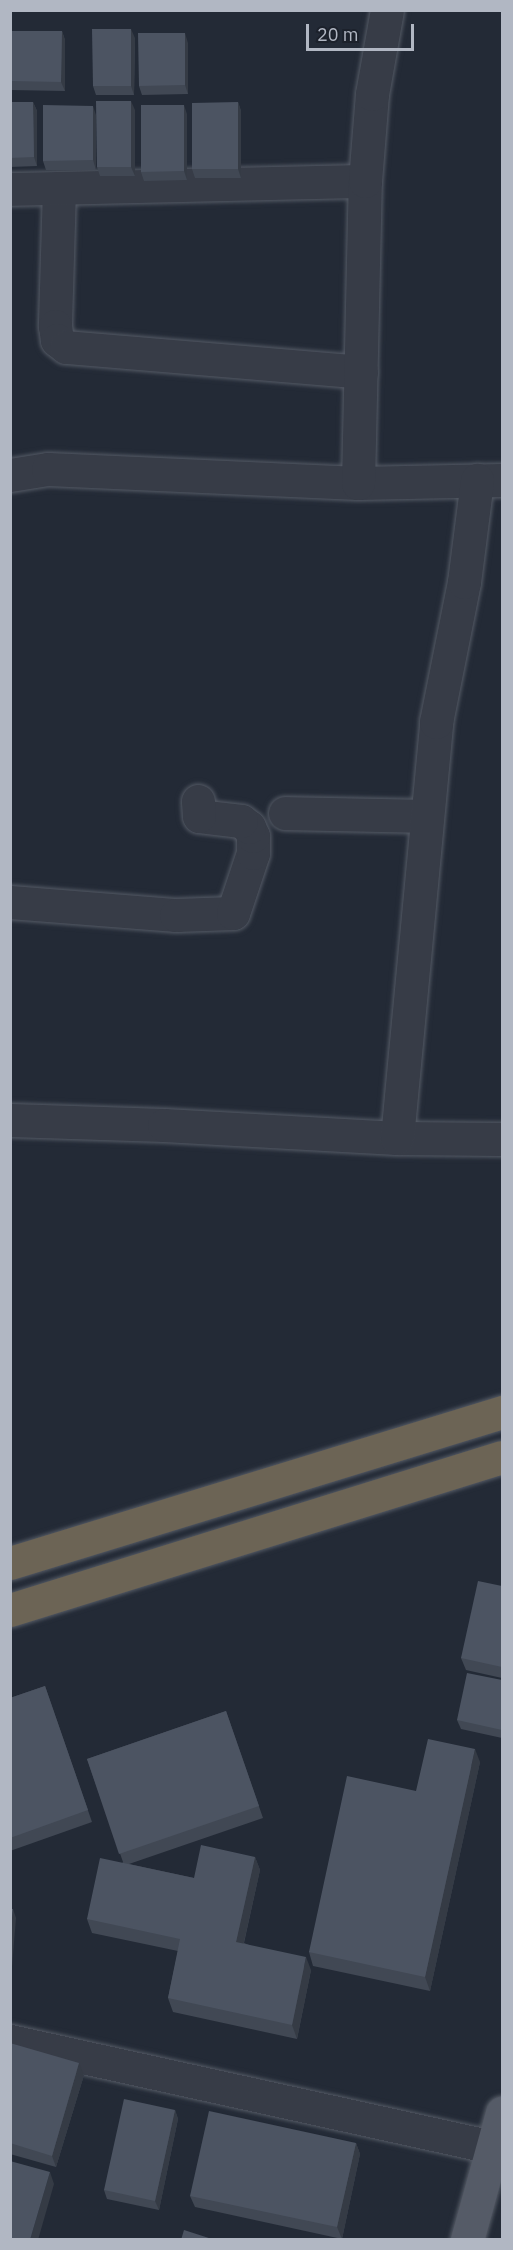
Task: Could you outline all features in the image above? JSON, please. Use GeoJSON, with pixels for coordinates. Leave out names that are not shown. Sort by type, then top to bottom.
{"type":"FeatureCollection","features":[{"type":"Feature","properties":{"kind":"highway"},"geometry":{"type":"LineString","coordinates":[[10,1563],[502,1412]]}},
{"type":"Feature","properties":{"kind":"highway"},"geometry":{"type":"LineString","coordinates":[[10,1610],[502,1457]]}},
{"type":"Feature","properties":{"kind":"main road"},"geometry":{"type":"LineString","coordinates":[[467,2240],[502,2113]]}},
{"type":"Feature","properties":{"kind":"street"},"geometry":{"type":"LineString","coordinates":[[358,483],[365,181],[372,94],[387,10]]}},
{"type":"Feature","properties":{"kind":"street"},"geometry":{"type":"LineString","coordinates":[[10,189],[365,181]]}},
{"type":"Feature","properties":{"kind":"street"},"geometry":{"type":"LineString","coordinates":[[59,188],[55,326],[57,340],[66,347],[361,372]]}},
{"type":"Feature","properties":{"kind":"street"},"geometry":{"type":"LineString","coordinates":[[10,475],[48,469],[358,483],[490,480],[464,582],[436,722],[397,1138]]}},
{"type":"Feature","properties":{"kind":"street"},"geometry":{"type":"LineString","coordinates":[[10,902],[176,915],[233,913],[253,854],[253,836],[249,827],[241,821],[199,816],[198,801]]}},
{"type":"Feature","properties":{"kind":"street"},"geometry":{"type":"LineString","coordinates":[[285,813],[426,816]]}},
{"type":"Feature","properties":{"kind":"street"},"geometry":{"type":"LineString","coordinates":[[10,1120],[164,1125],[397,1138],[502,1139]]}},
{"type":"Feature","properties":{"kind":"street"},"geometry":{"type":"LineString","coordinates":[[10,2042],[494,2147]]}},
{"type":"Feature","properties":{"kind":"building"},"geometry":{"type":"Polygon","coordinates":[[[92,29],[131,29],[131,86],[93,86],[92,29]]]}},
{"type":"Feature","properties":{"kind":"building"},"geometry":{"type":"Polygon","coordinates":[[[10,31],[62,31],[61,82],[10,81],[10,31]]]}},
{"type":"Feature","properties":{"kind":"building"},"geometry":{"type":"Polygon","coordinates":[[[138,33],[185,33],[185,85],[139,86],[138,33]]]}},
{"type":"Feature","properties":{"kind":"building"},"geometry":{"type":"Polygon","coordinates":[[[96,101],[131,101],[131,167],[97,167],[96,101]]]}},
{"type":"Feature","properties":{"kind":"building"},"geometry":{"type":"Polygon","coordinates":[[[10,102],[33,102],[34,157],[10,158],[10,102]]]}},
{"type":"Feature","properties":{"kind":"building"},"geometry":{"type":"Polygon","coordinates":[[[238,102],[238,169],[192,169],[192,103],[238,102]]]}},
{"type":"Feature","properties":{"kind":"building"},"geometry":{"type":"Polygon","coordinates":[[[43,105],[93,106],[93,160],[43,161],[43,105]]]}},
{"type":"Feature","properties":{"kind":"building"},"geometry":{"type":"Polygon","coordinates":[[[141,105],[184,105],[184,171],[141,172],[141,105]]]}},
{"type":"Feature","properties":{"kind":"building"},"geometry":{"type":"Polygon","coordinates":[[[478,1581],[502,1586],[502,1667],[461,1658],[478,1581]]]}},
{"type":"Feature","properties":{"kind":"building"},"geometry":{"type":"Polygon","coordinates":[[[467,1673],[502,1680],[502,1730],[457,1720],[467,1673]]]}},
{"type":"Feature","properties":{"kind":"building"},"geometry":{"type":"Polygon","coordinates":[[[45,1686],[88,1810],[10,1838],[10,1698],[45,1686]]]}},
{"type":"Feature","properties":{"kind":"building"},"geometry":{"type":"Polygon","coordinates":[[[226,1711],[259,1806],[119,1854],[87,1759],[226,1711]]]}},
{"type":"Feature","properties":{"kind":"building"},"geometry":{"type":"Polygon","coordinates":[[[428,1739],[475,1749],[425,1977],[309,1952],[347,1776],[416,1791],[428,1739]]]}},
{"type":"Feature","properties":{"kind":"building"},"geometry":{"type":"Polygon","coordinates":[[[201,1845],[255,1857],[236,1942],[306,1957],[292,2025],[168,1998],[180,1939],[87,1919],[100,1858],[194,1878],[201,1845]]]}},
{"type":"Feature","properties":{"kind":"building"},"geometry":{"type":"Polygon","coordinates":[[[10,1909],[13,1909],[10,1938],[10,1909]]]}},
{"type":"Feature","properties":{"kind":"building"},"geometry":{"type":"Polygon","coordinates":[[[10,2043],[79,2063],[52,2156],[10,2143],[10,2043]]]}},
{"type":"Feature","properties":{"kind":"building"},"geometry":{"type":"Polygon","coordinates":[[[124,2099],[175,2110],[155,2201],[104,2190],[124,2099]]]}},
{"type":"Feature","properties":{"kind":"building"},"geometry":{"type":"Polygon","coordinates":[[[209,2111],[356,2143],[337,2227],[190,2196],[209,2111]]]}},
{"type":"Feature","properties":{"kind":"building"},"geometry":{"type":"Polygon","coordinates":[[[10,2161],[50,2172],[30,2240],[10,2240],[10,2161]]]}},
{"type":"Feature","properties":{"kind":"building"},"geometry":{"type":"Polygon","coordinates":[[[184,2230],[215,2240],[181,2240],[184,2230]]]}}]}
